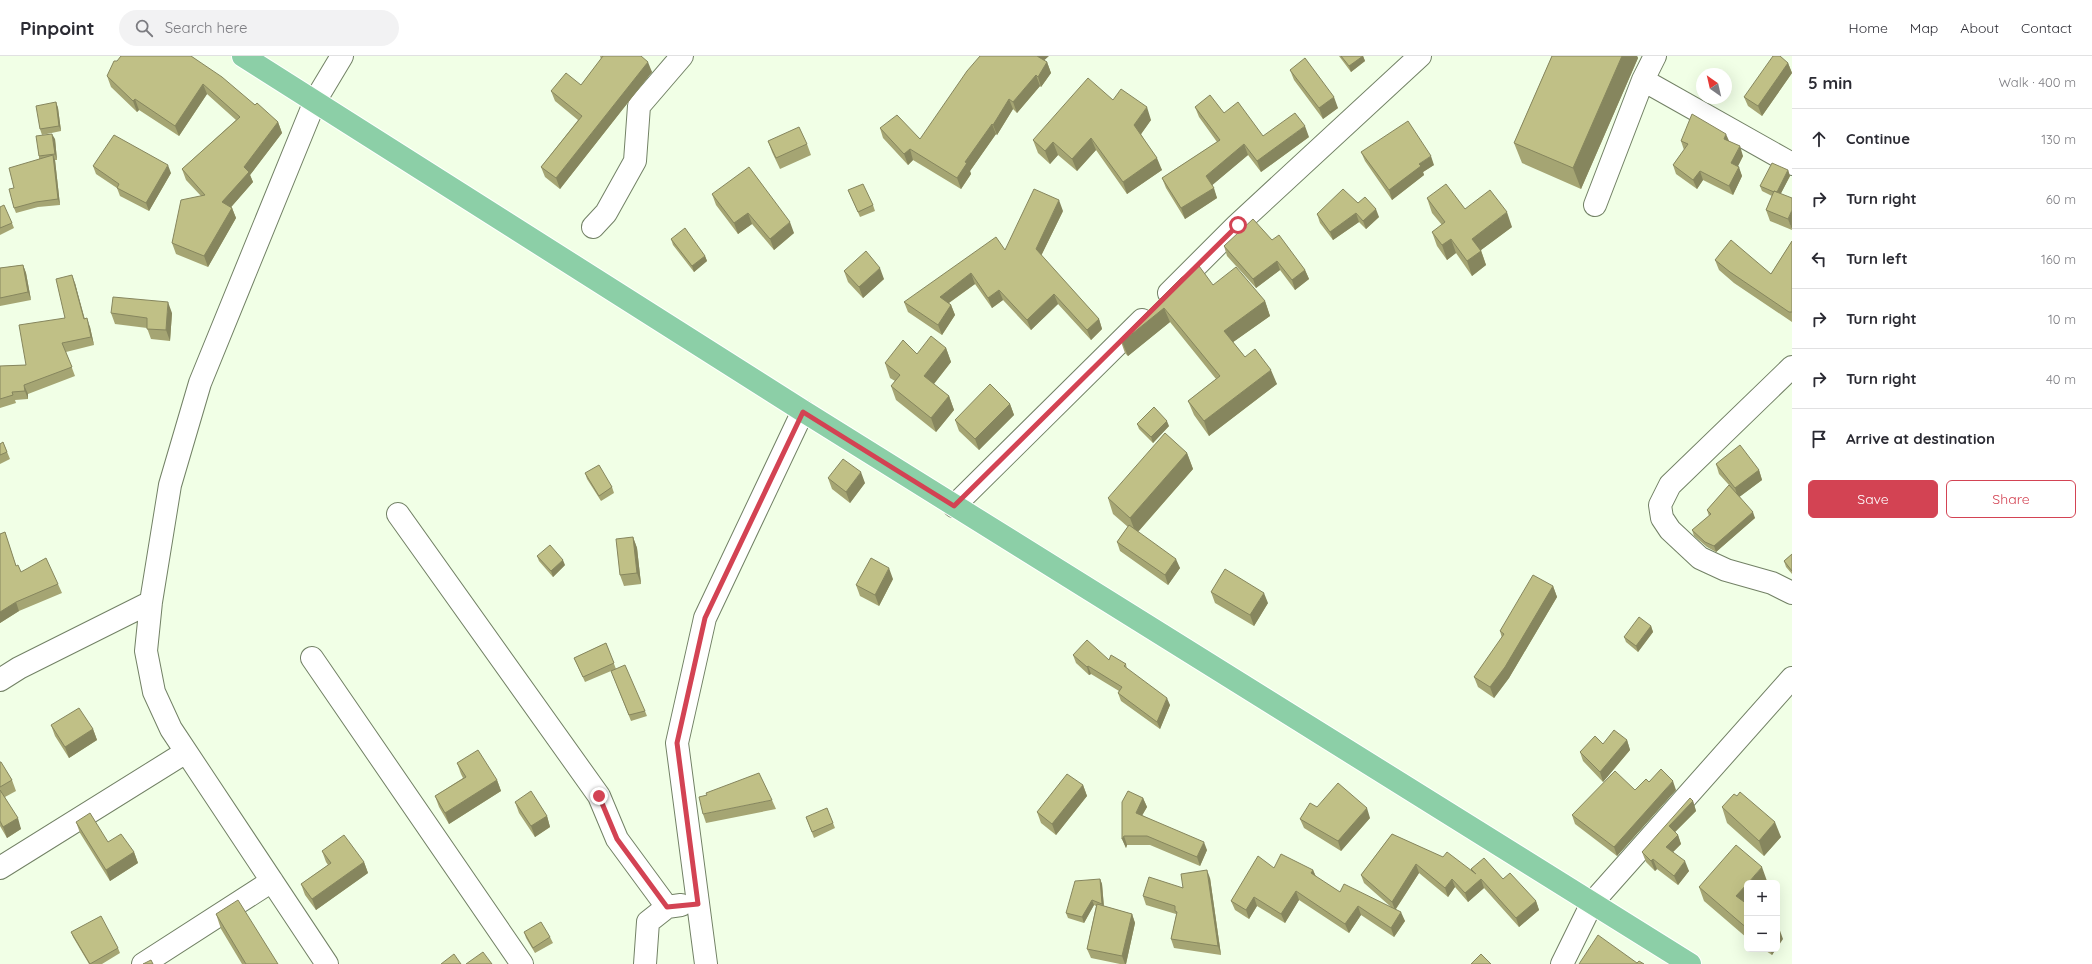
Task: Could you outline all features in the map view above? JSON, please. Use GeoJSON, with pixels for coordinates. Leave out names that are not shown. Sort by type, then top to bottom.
{"type":"FeatureCollection","features":[{"type":"Feature","properties":{"kind":"main road"},"geometry":{"type":"LineString","coordinates":[[242,56],[803,412],[1690,964]]}},
{"type":"Feature","properties":{"kind":"street"},"geometry":{"type":"LineString","coordinates":[[327,964],[171,729],[154,692],[146,651],[151,602],[170,484],[200,383],[315,101],[342,56]]}},
{"type":"Feature","properties":{"kind":"street"},"geometry":{"type":"LineString","coordinates":[[593,227],[606,213],[635,161],[638,106],[682,56]]}},
{"type":"Feature","properties":{"kind":"street"},"geometry":{"type":"LineString","coordinates":[[954,506],[1238,225],[1420,56]]}},
{"type":"Feature","properties":{"kind":"street"},"geometry":{"type":"LineString","coordinates":[[1595,205],[1643,80],[1655,56]]}},
{"type":"Feature","properties":{"kind":"street"},"geometry":{"type":"LineString","coordinates":[[1643,80],[1792,164]]}},
{"type":"Feature","properties":{"kind":"street"},"geometry":{"type":"LineString","coordinates":[[1792,367],[1670,485],[1660,505],[1662,518],[1670,530],[1700,558],[1726,570],[1772,583],[1792,594]]}},
{"type":"Feature","properties":{"kind":"street"},"geometry":{"type":"LineString","coordinates":[[706,964],[677,743],[705,618],[803,412]]}},
{"type":"Feature","properties":{"kind":"street"},"geometry":{"type":"LineString","coordinates":[[398,514],[599,796],[617,839],[667,907]]}},
{"type":"Feature","properties":{"kind":"street"},"geometry":{"type":"LineString","coordinates":[[0,680],[19,668],[151,602]]}},
{"type":"Feature","properties":{"kind":"street"},"geometry":{"type":"LineString","coordinates":[[312,658],[522,964]]}},
{"type":"Feature","properties":{"kind":"street"},"geometry":{"type":"LineString","coordinates":[[1562,964],[1592,903],[1792,678]]}},
{"type":"Feature","properties":{"kind":"street"},"geometry":{"type":"LineString","coordinates":[[0,868],[186,752]]}},
{"type":"Feature","properties":{"kind":"street"},"geometry":{"type":"LineString","coordinates":[[143,964],[272,881]]}},
{"type":"Feature","properties":{"kind":"street"},"geometry":{"type":"LineString","coordinates":[[645,964],[648,922],[667,907],[698,904]]}},
{"type":"Feature","properties":{"kind":"building"},"geometry":{"type":"Polygon","coordinates":[[[121,56],[191,56],[222,77],[255,105],[257,103],[278,122],[244,167],[249,172],[222,202],[232,208],[204,256],[172,243],[181,200],[205,195],[182,169],[240,117],[203,84],[175,126],[135,99],[133,101],[107,76],[114,61],[117,61],[121,56]]]}},
{"type":"Feature","properties":{"kind":"building"},"geometry":{"type":"Polygon","coordinates":[[[603,56],[641,56],[648,62],[556,178],[541,167],[582,116],[551,91],[566,73],[581,85],[603,56]]]}},
{"type":"Feature","properties":{"kind":"building"},"geometry":{"type":"Polygon","coordinates":[[[980,56],[1037,56],[1047,62],[1038,77],[1036,75],[1013,102],[1009,99],[993,125],[992,124],[965,162],[967,163],[957,178],[910,149],[904,154],[880,128],[897,115],[920,139],[967,71],[980,56]]]}},
{"type":"Feature","properties":{"kind":"building"},"geometry":{"type":"Polygon","coordinates":[[[1341,56],[1363,56],[1349,66],[1341,56]]]}},
{"type":"Feature","properties":{"kind":"building"},"geometry":{"type":"Polygon","coordinates":[[[1552,56],[1622,56],[1573,168],[1514,143],[1552,56]]]}},
{"type":"Feature","properties":{"kind":"building"},"geometry":{"type":"Polygon","coordinates":[[[1773,56],[1780,56],[1788,63],[1758,106],[1744,97],[1773,56]]]}},
{"type":"Feature","properties":{"kind":"building"},"geometry":{"type":"Polygon","coordinates":[[[1305,58],[1334,97],[1319,108],[1290,70],[1305,58]]]}},
{"type":"Feature","properties":{"kind":"building"},"geometry":{"type":"Polygon","coordinates":[[[1088,78],[1113,100],[1121,89],[1147,107],[1134,125],[1157,158],[1123,182],[1091,138],[1072,159],[1053,142],[1045,151],[1033,140],[1088,78]]]}},
{"type":"Feature","properties":{"kind":"building"},"geometry":{"type":"Polygon","coordinates":[[[1210,95],[1224,113],[1238,102],[1263,136],[1295,113],[1305,126],[1257,161],[1244,144],[1206,176],[1214,188],[1181,208],[1162,178],[1220,140],[1195,107],[1210,95]]]}},
{"type":"Feature","properties":{"kind":"building"},"geometry":{"type":"Polygon","coordinates":[[[56,102],[59,126],[40,129],[36,106],[56,102]]]}},
{"type":"Feature","properties":{"kind":"building"},"geometry":{"type":"Polygon","coordinates":[[[1692,114],[1726,134],[1724,139],[1740,146],[1731,163],[1739,167],[1729,186],[1700,171],[1693,180],[1673,165],[1688,144],[1681,141],[1692,114]]]}},
{"type":"Feature","properties":{"kind":"building"},"geometry":{"type":"Polygon","coordinates":[[[1408,121],[1431,156],[1419,164],[1421,166],[1389,190],[1361,152],[1408,121]]]}},
{"type":"Feature","properties":{"kind":"building"},"geometry":{"type":"Polygon","coordinates":[[[799,127],[807,144],[776,158],[768,141],[799,127]]]}},
{"type":"Feature","properties":{"kind":"building"},"geometry":{"type":"Polygon","coordinates":[[[52,134],[55,154],[39,156],[36,136],[52,134]]]}},
{"type":"Feature","properties":{"kind":"building"},"geometry":{"type":"Polygon","coordinates":[[[114,135],[168,165],[146,203],[117,188],[119,184],[93,166],[114,135]]]}},
{"type":"Feature","properties":{"kind":"building"},"geometry":{"type":"Polygon","coordinates":[[[53,155],[58,199],[36,202],[14,208],[9,189],[14,188],[9,168],[53,155]]]}},
{"type":"Feature","properties":{"kind":"building"},"geometry":{"type":"Polygon","coordinates":[[[1772,163],[1788,170],[1777,192],[1760,186],[1772,163]]]}},
{"type":"Feature","properties":{"kind":"building"},"geometry":{"type":"Polygon","coordinates":[[[749,167],[790,222],[770,239],[748,213],[734,223],[712,194],[749,167]]]}},
{"type":"Feature","properties":{"kind":"building"},"geometry":{"type":"Polygon","coordinates":[[[863,184],[873,205],[858,212],[848,190],[863,184]]]}},
{"type":"Feature","properties":{"kind":"building"},"geometry":{"type":"Polygon","coordinates":[[[1446,184],[1465,209],[1490,190],[1507,212],[1472,239],[1481,251],[1467,261],[1451,239],[1442,245],[1432,232],[1445,222],[1427,198],[1446,184]]]}},
{"type":"Feature","properties":{"kind":"building"},"geometry":{"type":"Polygon","coordinates":[[[1034,189],[1059,200],[1036,249],[1099,319],[1087,330],[1054,294],[1027,320],[999,290],[988,298],[971,273],[940,297],[951,305],[938,325],[904,302],[996,237],[1005,250],[1034,189]]]}},
{"type":"Feature","properties":{"kind":"building"},"geometry":{"type":"Polygon","coordinates":[[[1343,189],[1358,203],[1365,197],[1376,209],[1363,221],[1356,213],[1330,232],[1317,214],[1343,189]]]}},
{"type":"Feature","properties":{"kind":"building"},"geometry":{"type":"Polygon","coordinates":[[[1774,191],[1792,198],[1792,210],[1788,219],[1766,210],[1774,191]]]}},
{"type":"Feature","properties":{"kind":"building"},"geometry":{"type":"Polygon","coordinates":[[[4,205],[12,223],[0,228],[0,207],[4,205]]]}},
{"type":"Feature","properties":{"kind":"building"},"geometry":{"type":"Polygon","coordinates":[[[1253,219],[1272,240],[1279,235],[1305,270],[1292,280],[1277,261],[1253,279],[1224,246],[1253,219]]]}},
{"type":"Feature","properties":{"kind":"building"},"geometry":{"type":"Polygon","coordinates":[[[685,228],[705,256],[692,266],[671,239],[685,228]]]}},
{"type":"Feature","properties":{"kind":"building"},"geometry":{"type":"Polygon","coordinates":[[[1731,240],[1771,274],[1792,241],[1792,312],[1789,312],[1715,260],[1731,240]]]}},
{"type":"Feature","properties":{"kind":"building"},"geometry":{"type":"Polygon","coordinates":[[[866,251],[880,268],[859,287],[844,271],[866,251]]]}},
{"type":"Feature","properties":{"kind":"building"},"geometry":{"type":"Polygon","coordinates":[[[23,265],[28,292],[0,298],[0,268],[23,265]]]}},
{"type":"Feature","properties":{"kind":"building"},"geometry":{"type":"Polygon","coordinates":[[[1199,266],[1213,285],[1236,267],[1265,301],[1224,331],[1245,357],[1255,349],[1271,370],[1204,421],[1188,401],[1220,376],[1164,308],[1122,342],[1120,339],[1181,278],[1199,266]]]}},
{"type":"Feature","properties":{"kind":"building"},"geometry":{"type":"Polygon","coordinates":[[[72,275],[84,319],[87,318],[91,337],[62,343],[72,367],[24,385],[25,391],[12,392],[13,395],[0,399],[0,366],[26,365],[19,325],[65,318],[56,279],[72,275]]]}},
{"type":"Feature","properties":{"kind":"building"},"geometry":{"type":"Polygon","coordinates":[[[113,297],[168,302],[166,330],[147,329],[147,318],[111,313],[113,297]]]}},
{"type":"Feature","properties":{"kind":"building"},"geometry":{"type":"Polygon","coordinates":[[[931,336],[946,348],[924,376],[949,396],[931,418],[891,386],[900,375],[885,363],[903,340],[917,354],[931,336]]]}},
{"type":"Feature","properties":{"kind":"building"},"geometry":{"type":"Polygon","coordinates":[[[990,384],[1010,404],[975,439],[955,420],[990,384]]]}},
{"type":"Feature","properties":{"kind":"building"},"geometry":{"type":"Polygon","coordinates":[[[1154,407],[1167,421],[1151,437],[1137,424],[1154,407]]]}},
{"type":"Feature","properties":{"kind":"building"},"geometry":{"type":"Polygon","coordinates":[[[1165,433],[1187,453],[1130,518],[1108,498],[1165,433]]]}},
{"type":"Feature","properties":{"kind":"building"},"geometry":{"type":"Polygon","coordinates":[[[3,442],[7,452],[0,455],[0,444],[3,442]]]}},
{"type":"Feature","properties":{"kind":"building"},"geometry":{"type":"Polygon","coordinates":[[[1740,445],[1759,470],[1735,488],[1716,464],[1740,445]]]}},
{"type":"Feature","properties":{"kind":"building"},"geometry":{"type":"Polygon","coordinates":[[[843,459],[861,472],[846,492],[828,478],[843,459]]]}},
{"type":"Feature","properties":{"kind":"building"},"geometry":{"type":"Polygon","coordinates":[[[599,465],[612,487],[599,496],[585,473],[599,465]]]}},
{"type":"Feature","properties":{"kind":"building"},"geometry":{"type":"Polygon","coordinates":[[[1729,485],[1753,512],[1714,546],[1705,542],[1692,530],[1711,514],[1707,510],[1729,485]]]}},
{"type":"Feature","properties":{"kind":"building"},"geometry":{"type":"Polygon","coordinates":[[[1129,525],[1176,559],[1165,575],[1117,542],[1129,525]]]}},
{"type":"Feature","properties":{"kind":"building"},"geometry":{"type":"Polygon","coordinates":[[[5,532],[16,566],[18,565],[21,572],[46,558],[58,584],[16,602],[0,612],[0,534],[5,532]]]}},
{"type":"Feature","properties":{"kind":"building"},"geometry":{"type":"Polygon","coordinates":[[[633,537],[637,573],[620,575],[616,539],[633,537]]]}},
{"type":"Feature","properties":{"kind":"building"},"geometry":{"type":"Polygon","coordinates":[[[550,545],[563,560],[551,571],[537,556],[550,545]]]}},
{"type":"Feature","properties":{"kind":"building"},"geometry":{"type":"Polygon","coordinates":[[[1792,554],[1792,571],[1784,561],[1792,554]]]}},
{"type":"Feature","properties":{"kind":"building"},"geometry":{"type":"Polygon","coordinates":[[[871,558],[889,568],[875,595],[856,585],[871,558]]]}},
{"type":"Feature","properties":{"kind":"building"},"geometry":{"type":"Polygon","coordinates":[[[1225,569],[1264,593],[1250,615],[1211,592],[1225,569]]]}},
{"type":"Feature","properties":{"kind":"building"},"geometry":{"type":"Polygon","coordinates":[[[1533,575],[1553,586],[1505,667],[1490,687],[1474,677],[1504,634],[1500,631],[1533,575]]]}},
{"type":"Feature","properties":{"kind":"building"},"geometry":{"type":"Polygon","coordinates":[[[1639,617],[1651,626],[1636,646],[1624,637],[1639,617]]]}},
{"type":"Feature","properties":{"kind":"building"},"geometry":{"type":"Polygon","coordinates":[[[1087,640],[1109,660],[1111,655],[1126,664],[1124,666],[1167,698],[1157,722],[1118,693],[1122,687],[1088,666],[1087,667],[1073,655],[1087,640]]]}},
{"type":"Feature","properties":{"kind":"building"},"geometry":{"type":"Polygon","coordinates":[[[606,643],[614,663],[583,677],[574,658],[606,643]]]}},
{"type":"Feature","properties":{"kind":"building"},"geometry":{"type":"Polygon","coordinates":[[[625,665],[645,711],[629,715],[611,671],[625,665]]]}},
{"type":"Feature","properties":{"kind":"building"},"geometry":{"type":"Polygon","coordinates":[[[79,708],[93,729],[65,747],[51,725],[79,708]]]}},
{"type":"Feature","properties":{"kind":"building"},"geometry":{"type":"Polygon","coordinates":[[[1614,730],[1627,740],[1600,772],[1580,752],[1595,736],[1603,744],[1614,730]]]}},
{"type":"Feature","properties":{"kind":"building"},"geometry":{"type":"Polygon","coordinates":[[[478,750],[497,780],[445,813],[435,796],[466,777],[457,763],[478,750]]]}},
{"type":"Feature","properties":{"kind":"building"},"geometry":{"type":"Polygon","coordinates":[[[0,762],[12,780],[0,787],[0,762]]]}},
{"type":"Feature","properties":{"kind":"building"},"geometry":{"type":"Polygon","coordinates":[[[1661,769],[1673,781],[1614,847],[1572,815],[1615,771],[1635,790],[1646,779],[1649,782],[1661,769]]]}},
{"type":"Feature","properties":{"kind":"building"},"geometry":{"type":"Polygon","coordinates":[[[759,773],[772,800],[703,814],[699,797],[759,773]]]}},
{"type":"Feature","properties":{"kind":"building"},"geometry":{"type":"Polygon","coordinates":[[[1067,774],[1083,785],[1052,824],[1037,812],[1067,774]]]}},
{"type":"Feature","properties":{"kind":"building"},"geometry":{"type":"Polygon","coordinates":[[[1338,783],[1367,808],[1338,841],[1300,819],[1310,803],[1317,807],[1338,783]]]}},
{"type":"Feature","properties":{"kind":"building"},"geometry":{"type":"Polygon","coordinates":[[[0,790],[18,818],[3,827],[0,821],[0,790]]]}},
{"type":"Feature","properties":{"kind":"building"},"geometry":{"type":"Polygon","coordinates":[[[531,791],[547,816],[531,826],[515,802],[531,791]]]}},
{"type":"Feature","properties":{"kind":"building"},"geometry":{"type":"Polygon","coordinates":[[[1128,791],[1143,798],[1136,813],[1204,842],[1197,857],[1147,836],[1124,836],[1122,839],[1122,802],[1128,791]]]}},
{"type":"Feature","properties":{"kind":"building"},"geometry":{"type":"Polygon","coordinates":[[[1740,792],[1775,822],[1759,841],[1722,807],[1734,794],[1737,796],[1740,792]]]}},
{"type":"Feature","properties":{"kind":"building"},"geometry":{"type":"Polygon","coordinates":[[[1690,798],[1693,801],[1669,826],[1678,835],[1666,847],[1685,861],[1674,876],[1653,859],[1651,861],[1642,852],[1690,798]]]}},
{"type":"Feature","properties":{"kind":"building"},"geometry":{"type":"Polygon","coordinates":[[[827,808],[833,823],[812,832],[806,817],[827,808]]]}},
{"type":"Feature","properties":{"kind":"building"},"geometry":{"type":"Polygon","coordinates":[[[90,813],[108,842],[121,834],[134,852],[106,870],[76,822],[90,813]]]}},
{"type":"Feature","properties":{"kind":"building"},"geometry":{"type":"Polygon","coordinates":[[[1392,834],[1443,857],[1447,852],[1476,874],[1471,869],[1484,858],[1503,879],[1510,873],[1536,901],[1516,918],[1481,879],[1465,893],[1452,879],[1445,888],[1416,864],[1392,902],[1361,875],[1392,834]]]}},
{"type":"Feature","properties":{"kind":"building"},"geometry":{"type":"Polygon","coordinates":[[[344,835],[364,862],[312,899],[301,884],[331,863],[322,851],[344,835]]]}},
{"type":"Feature","properties":{"kind":"building"},"geometry":{"type":"Polygon","coordinates":[[[1736,845],[1762,867],[1751,880],[1744,880],[1744,887],[1736,896],[1744,902],[1744,925],[1699,887],[1736,845]]]}},
{"type":"Feature","properties":{"kind":"building"},"geometry":{"type":"Polygon","coordinates":[[[1281,854],[1313,870],[1311,873],[1340,892],[1344,884],[1401,912],[1391,928],[1358,906],[1345,924],[1296,891],[1281,914],[1254,897],[1246,910],[1231,901],[1258,856],[1274,868],[1281,854]]]}},
{"type":"Feature","properties":{"kind":"building"},"geometry":{"type":"Polygon","coordinates":[[[1207,870],[1218,946],[1171,939],[1177,912],[1175,911],[1175,906],[1143,896],[1149,877],[1183,888],[1181,874],[1207,870]]]}},
{"type":"Feature","properties":{"kind":"building"},"geometry":{"type":"Polygon","coordinates":[[[1100,879],[1102,904],[1092,900],[1082,917],[1066,913],[1075,881],[1100,879]]]}},
{"type":"Feature","properties":{"kind":"building"},"geometry":{"type":"Polygon","coordinates":[[[238,900],[278,964],[246,964],[216,914],[238,900]]]}},
{"type":"Feature","properties":{"kind":"building"},"geometry":{"type":"Polygon","coordinates":[[[1097,904],[1132,914],[1122,956],[1087,949],[1097,904]]]}},
{"type":"Feature","properties":{"kind":"building"},"geometry":{"type":"Polygon","coordinates":[[[101,916],[118,948],[90,964],[71,932],[101,916]]]}},
{"type":"Feature","properties":{"kind":"building"},"geometry":{"type":"Polygon","coordinates":[[[541,922],[550,937],[533,948],[524,932],[541,922]]]}},
{"type":"Feature","properties":{"kind":"building"},"geometry":{"type":"Polygon","coordinates":[[[1598,935],[1637,963],[1639,961],[1644,964],[1579,964],[1598,935]]]}},
{"type":"Feature","properties":{"kind":"building"},"geometry":{"type":"Polygon","coordinates":[[[483,952],[492,964],[466,964],[483,952]]]}},
{"type":"Feature","properties":{"kind":"building"},"geometry":{"type":"Polygon","coordinates":[[[454,954],[461,964],[441,964],[454,954]]]}},
{"type":"Feature","properties":{"kind":"building"},"geometry":{"type":"Polygon","coordinates":[[[1481,954],[1491,964],[1471,964],[1481,954]]]}},
{"type":"Feature","properties":{"kind":"building"},"geometry":{"type":"Polygon","coordinates":[[[151,960],[153,964],[143,964],[151,960]]]}},
{"type":"Feature","properties":{"kind":"route"},"geometry":{"type":"LineString","coordinates":[[599,796],[617,839],[667,907],[698,904],[677,743],[705,618],[803,412],[954,506],[1238,225]]}}]}
